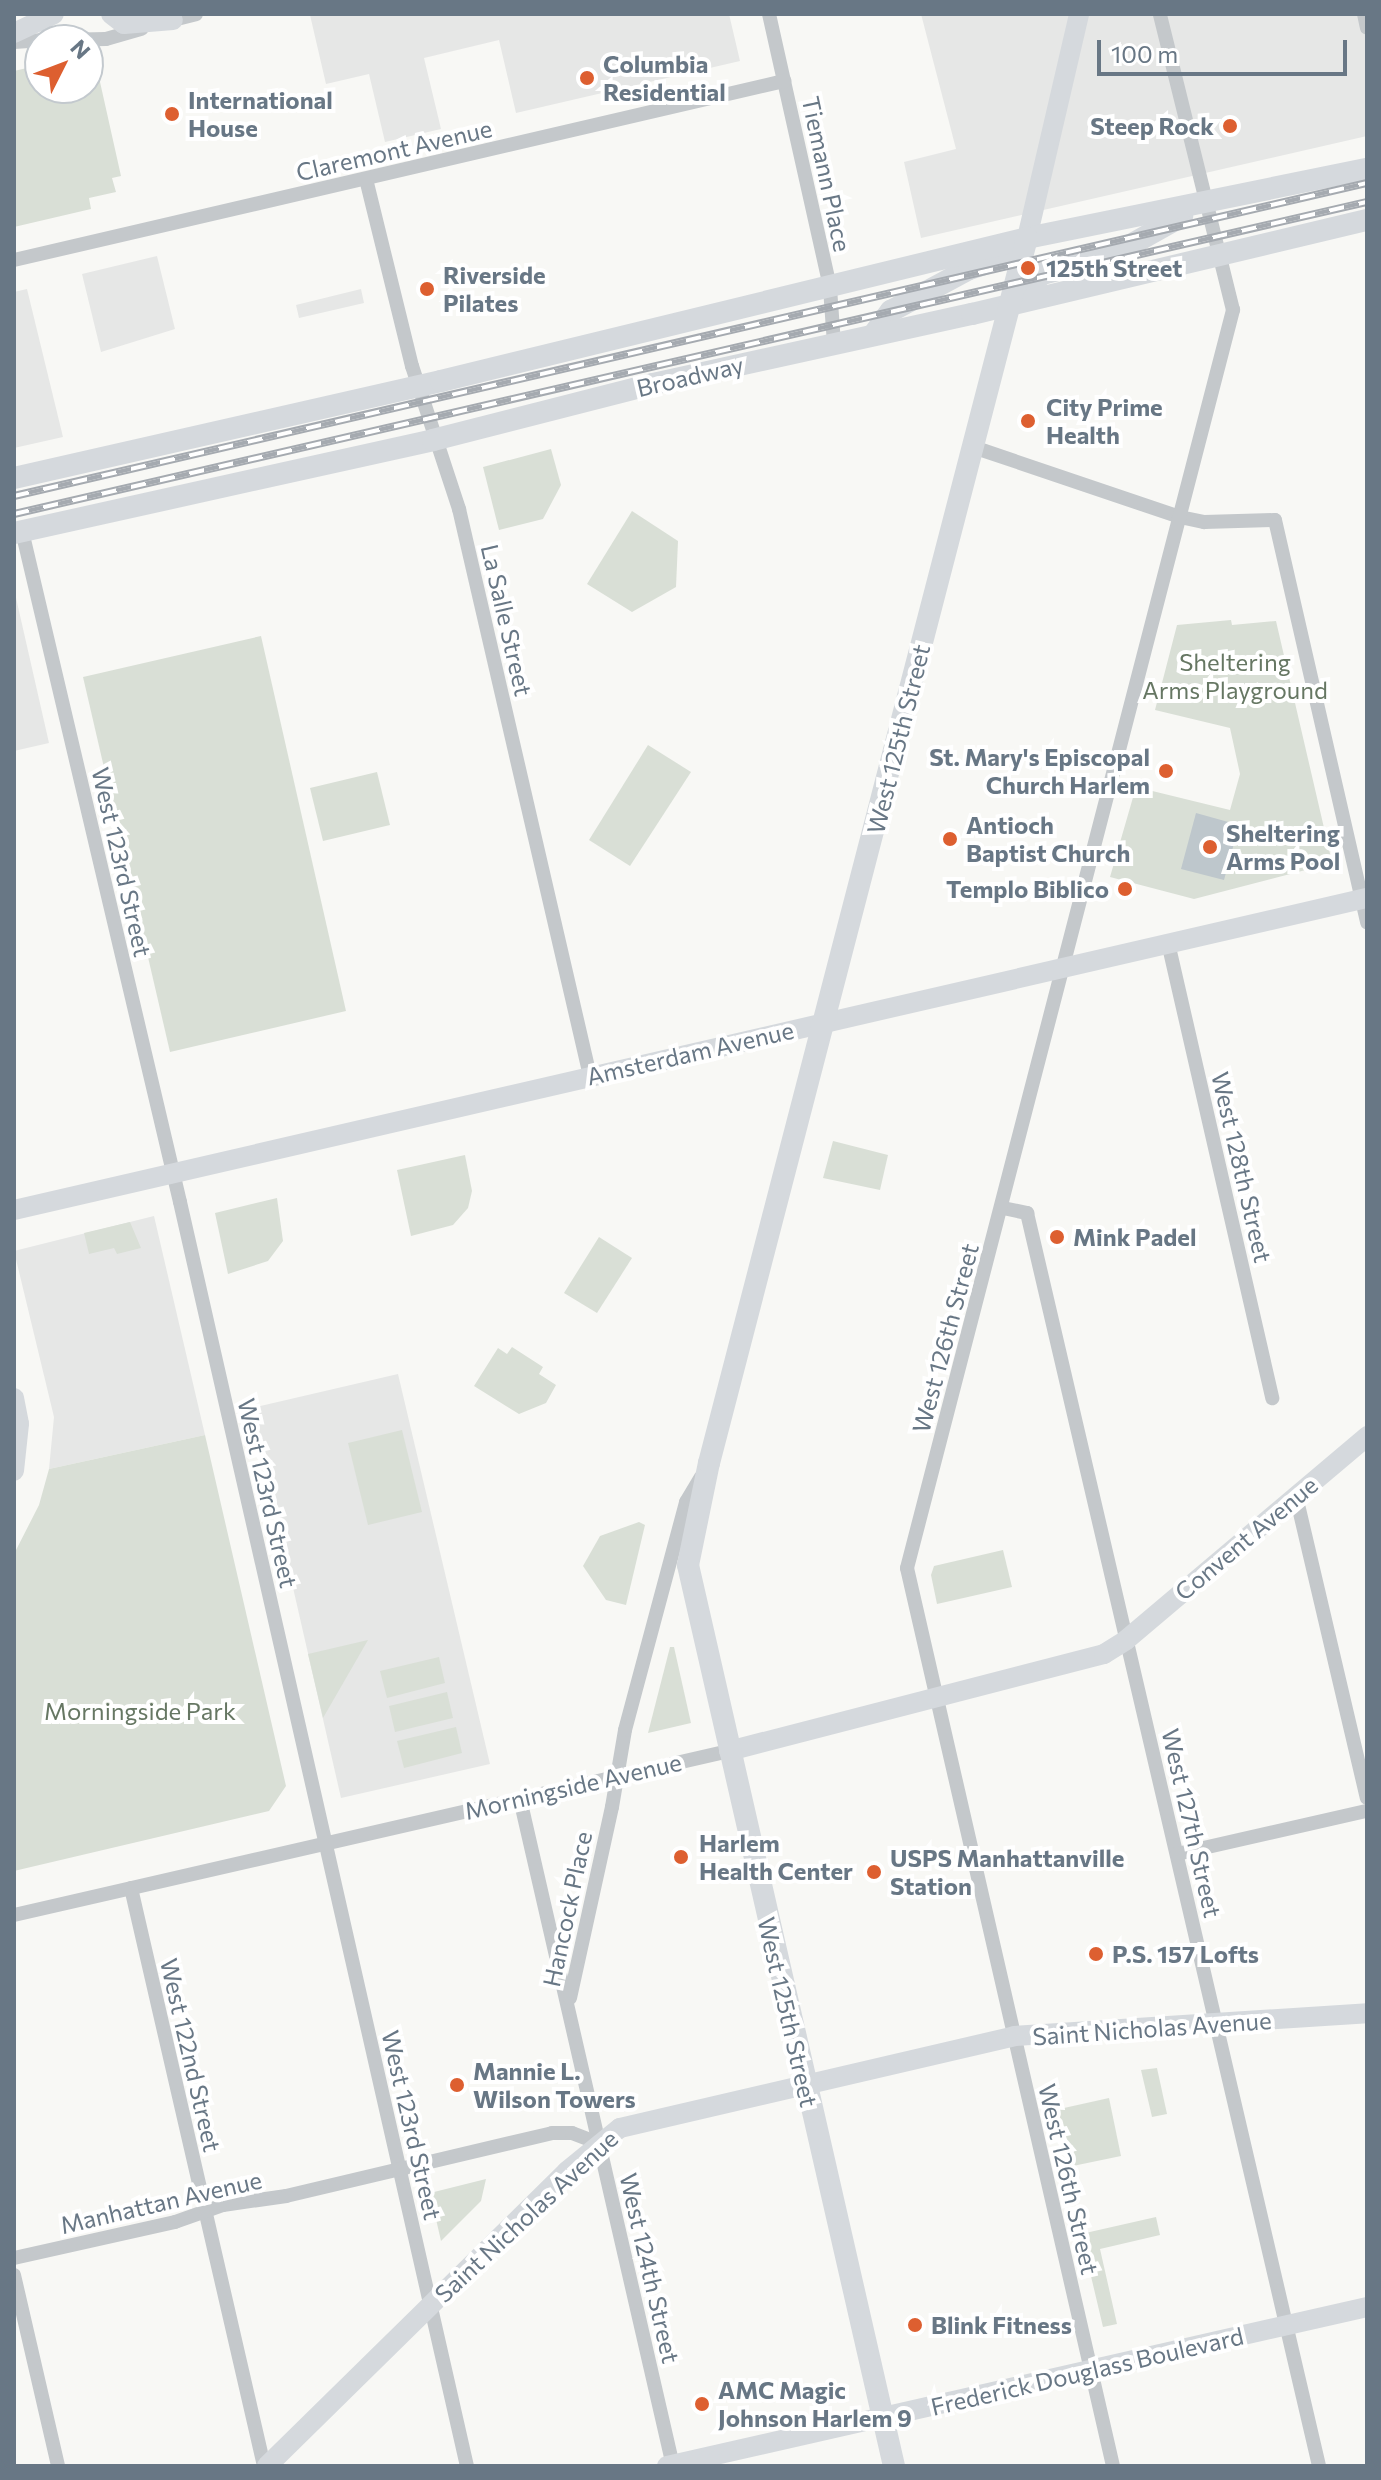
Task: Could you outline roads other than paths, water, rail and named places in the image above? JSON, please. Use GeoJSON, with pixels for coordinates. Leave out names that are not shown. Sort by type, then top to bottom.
{"type":"FeatureCollection","features":[{"type":"Feature","properties":{"kind":"main road"},"geometry":{"type":"LineString","coordinates":[[14,33],[54,14]]}},
{"type":"Feature","properties":{"kind":"main road"},"geometry":{"type":"LineString","coordinates":[[111,14],[124,24],[173,20]]}},
{"type":"Feature","properties":{"kind":"main road","name":"West 125th Street"},"geometry":{"type":"LineString","coordinates":[[894,2466],[688,1565],[709,1463],[1013,303],[1079,14]]}},
{"type":"Feature","properties":{"kind":"main road"},"geometry":{"type":"LineString","coordinates":[[1013,303],[1042,274],[1109,257],[1208,215],[1367,169]]}},
{"type":"Feature","properties":{"kind":"main road"},"geometry":{"type":"LineString","coordinates":[[14,478],[418,386],[1027,238],[1208,215]]}},
{"type":"Feature","properties":{"kind":"main road","name":"Broadway"},"geometry":{"type":"LineString","coordinates":[[18,532],[433,440],[608,395],[1367,220]]}},
{"type":"Feature","properties":{"kind":"main road"},"geometry":{"type":"LineString","coordinates":[[874,334],[891,311],[969,269],[1009,256],[1027,238]]}},
{"type":"Feature","properties":{"kind":"main road","name":"Amsterdam Avenue"},"geometry":{"type":"LineString","coordinates":[[14,1210],[825,1022],[1169,947],[1364,899]]}},
{"type":"Feature","properties":{"kind":"main road"},"geometry":{"type":"LineString","coordinates":[[14,1398],[19,1424],[14,1471]]}},
{"type":"Feature","properties":{"kind":"main road","name":"Convent Avenue"},"geometry":{"type":"LineString","coordinates":[[1126,1640],[1367,1436]]}},
{"type":"Feature","properties":{"kind":"main road","name":"Morningside Avenue"},"geometry":{"type":"LineString","coordinates":[[729,1751],[1104,1654],[1126,1640]]}},
{"type":"Feature","properties":{"kind":"main road","name":"Saint Nicholas Avenue"},"geometry":{"type":"LineString","coordinates":[[265,2466],[598,2143],[625,2126],[1014,2036],[1367,2013]]}},
{"type":"Feature","properties":{"kind":"main road","name":"Frederick Douglass Boulevard"},"geometry":{"type":"LineString","coordinates":[[671,2466],[1367,2307]]}},
{"type":"Feature","properties":{"kind":"street"},"geometry":{"type":"LineString","coordinates":[[104,39],[196,14]]}},
{"type":"Feature","properties":{"kind":"street","name":"Tiemann Place"},"geometry":{"type":"LineString","coordinates":[[769,14],[830,288],[834,344]]}},
{"type":"Feature","properties":{"kind":"street","name":"West 126th Street"},"geometry":{"type":"LineString","coordinates":[[1113,2466],[908,1563],[1003,1208],[1233,310],[1160,14]]}},
{"type":"Feature","properties":{"kind":"street"},"geometry":{"type":"LineString","coordinates":[[1364,14],[1367,28]]}},
{"type":"Feature","properties":{"kind":"street","name":"Claremont Avenue"},"geometry":{"type":"LineString","coordinates":[[14,260],[784,81]]}},
{"type":"Feature","properties":{"kind":"street","name":"La Salle Street"},"geometry":{"type":"LineString","coordinates":[[366,179],[433,440],[459,509],[590,1076]]}},
{"type":"Feature","properties":{"kind":"street"},"geometry":{"type":"LineString","coordinates":[[973,447],[1180,517],[1204,522],[1275,520],[1364,899],[1367,923]]}},
{"type":"Feature","properties":{"kind":"street","name":"West 123rd Street"},"geometry":{"type":"LineString","coordinates":[[18,532],[173,1173],[467,2466]]}},
{"type":"Feature","properties":{"kind":"street","name":"West 128th Street"},"geometry":{"type":"LineString","coordinates":[[1169,947],[1272,1398]]}},
{"type":"Feature","properties":{"kind":"street","name":"West 127th Street"},"geometry":{"type":"LineString","coordinates":[[1003,1208],[1027,1213],[1319,2466]]}},
{"type":"Feature","properties":{"kind":"street","name":"West 125th Street"},"geometry":{"type":"LineString","coordinates":[[617,1776],[625,1730],[681,1517],[686,1502],[709,1463]]}},
{"type":"Feature","properties":{"kind":"street"},"geometry":{"type":"LineString","coordinates":[[1296,1496],[1367,1798]]}},
{"type":"Feature","properties":{"kind":"street","name":"Morningside Avenue"},"geometry":{"type":"LineString","coordinates":[[14,1915],[729,1751]]}},
{"type":"Feature","properties":{"kind":"street","name":"Hancock Place"},"geometry":{"type":"LineString","coordinates":[[568,2005],[617,1776]]}},
{"type":"Feature","properties":{"kind":"street","name":"West 124th Street"},"geometry":{"type":"LineString","coordinates":[[520,1799],[671,2466]]}},
{"type":"Feature","properties":{"kind":"street"},"geometry":{"type":"LineString","coordinates":[[1177,1854],[1367,1811]]}},
{"type":"Feature","properties":{"kind":"street","name":"West 122nd Street"},"geometry":{"type":"LineString","coordinates":[[131,1888],[265,2466]]}},
{"type":"Feature","properties":{"kind":"street","name":"Manhattan Avenue"},"geometry":{"type":"LineString","coordinates":[[14,2258],[175,2222],[223,2205],[286,2196],[560,2132],[598,2143]]}},
{"type":"Feature","properties":{"kind":"street"},"geometry":{"type":"LineString","coordinates":[[14,2275],[58,2466]]}},
{"type":"Feature","properties":{"kind":"railway"},"geometry":{"type":"LineString","coordinates":[[14,496],[1367,183]]}},
{"type":"Feature","properties":{"kind":"railway"},"geometry":{"type":"LineString","coordinates":[[14,514],[1367,202]]}},
{"type":"Feature","properties":{"kind":"place","name":"Columbia Residential"},"geometry":{"type":"Point","coordinates":[587,78]}},
{"type":"Feature","properties":{"kind":"place","name":"International House"},"geometry":{"type":"Point","coordinates":[172,114]}},
{"type":"Feature","properties":{"kind":"place","name":"Steep Rock"},"geometry":{"type":"Point","coordinates":[1230,126]}},
{"type":"Feature","properties":{"kind":"place","name":"125th Street"},"geometry":{"type":"Point","coordinates":[1028,268]}},
{"type":"Feature","properties":{"kind":"place","name":"Riverside Pilates"},"geometry":{"type":"Point","coordinates":[427,289]}},
{"type":"Feature","properties":{"kind":"place","name":"City Prime Health"},"geometry":{"type":"Point","coordinates":[1028,421]}},
{"type":"Feature","properties":{"kind":"place","name":"St. Mary's Episcopal Church Harlem"},"geometry":{"type":"Point","coordinates":[1166,771]}},
{"type":"Feature","properties":{"kind":"place","name":"Antioch Baptist Church"},"geometry":{"type":"Point","coordinates":[950,839]}},
{"type":"Feature","properties":{"kind":"place","name":"Sheltering Arms Pool"},"geometry":{"type":"Point","coordinates":[1210,847]}},
{"type":"Feature","properties":{"kind":"place","name":"Templo Biblico"},"geometry":{"type":"Point","coordinates":[1125,889]}},
{"type":"Feature","properties":{"kind":"place","name":"Mink Padel"},"geometry":{"type":"Point","coordinates":[1057,1237]}},
{"type":"Feature","properties":{"kind":"place","name":"Harlem Health Center"},"geometry":{"type":"Point","coordinates":[681,1857]}},
{"type":"Feature","properties":{"kind":"place","name":"USPS Manhattanville Station"},"geometry":{"type":"Point","coordinates":[874,1872]}},
{"type":"Feature","properties":{"kind":"place","name":"P.S. 157 Lofts"},"geometry":{"type":"Point","coordinates":[1096,1954]}},
{"type":"Feature","properties":{"kind":"place","name":"Mannie L. Wilson Towers"},"geometry":{"type":"Point","coordinates":[457,2085]}},
{"type":"Feature","properties":{"kind":"place","name":"Blink Fitness"},"geometry":{"type":"Point","coordinates":[915,2325]}},
{"type":"Feature","properties":{"kind":"place","name":"AMC Magic Johnson Harlem 9"},"geometry":{"type":"Point","coordinates":[702,2404]}},
{"type":"Feature","properties":{"kind":"park label","name":"Sheltering Arms Playground"},"geometry":{"type":"Point","coordinates":[1235,676]}},
{"type":"Feature","properties":{"kind":"park label","name":"Morningside Park"},"geometry":{"type":"Point","coordinates":[140,1711]}}]}
